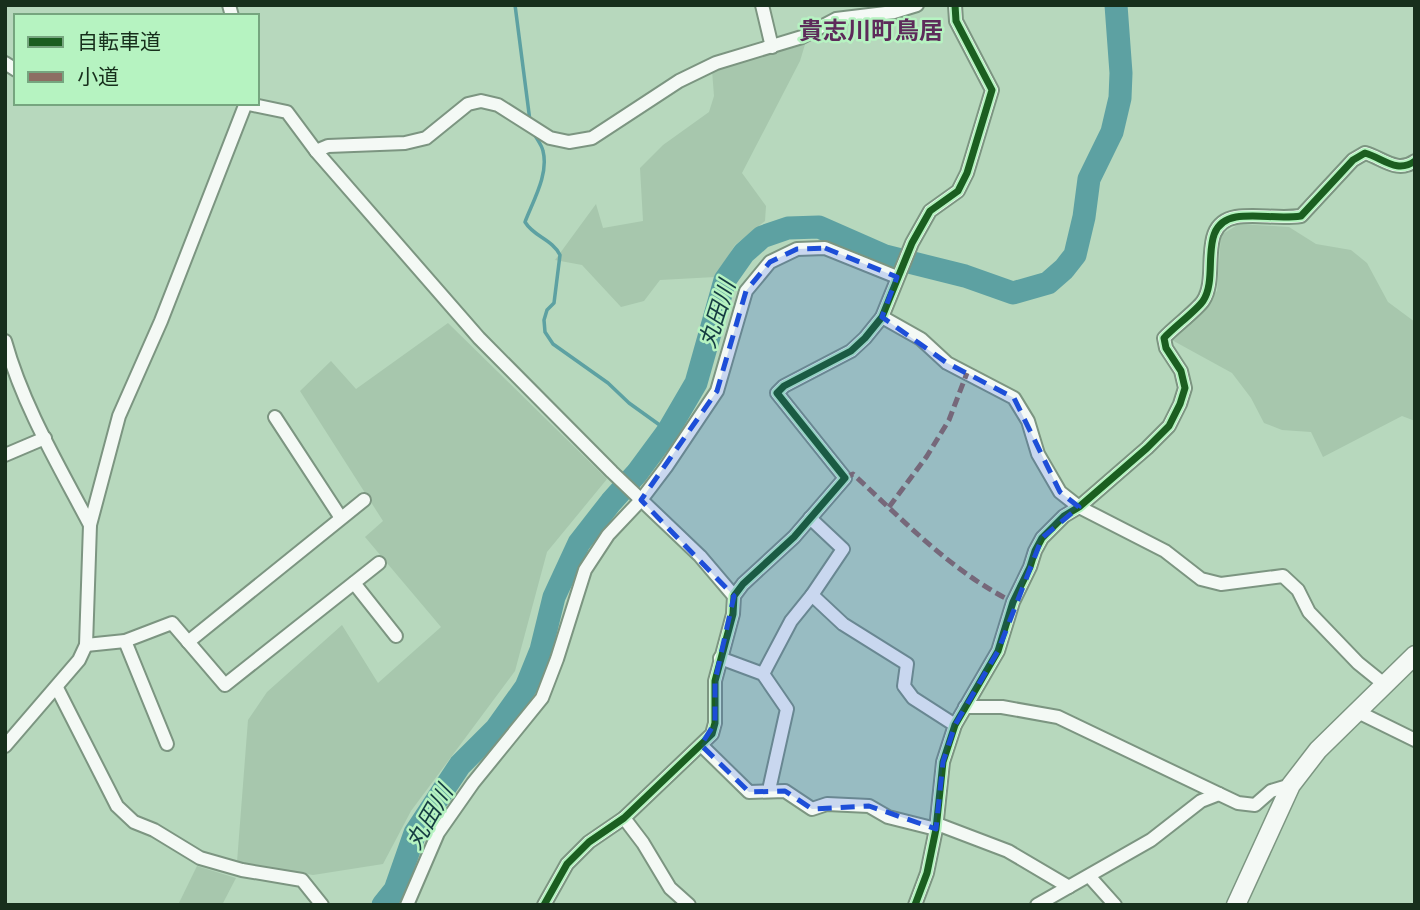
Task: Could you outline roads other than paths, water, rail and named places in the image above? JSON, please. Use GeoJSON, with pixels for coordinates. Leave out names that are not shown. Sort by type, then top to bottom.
{"type":"FeatureCollection","features":[{"type":"Feature","properties":{"kind":"street"},"geometry":{"type":"LineString","coordinates":[[762,5],[772,47]]}},
{"type":"Feature","properties":{"kind":"street"},"geometry":{"type":"LineString","coordinates":[[316,151],[328,146],[405,143],[426,138],[468,104],[481,101],[498,105],[550,138],[569,142],[592,138],[678,81],[716,63],[802,37],[836,19],[894,12],[917,5]]}},
{"type":"Feature","properties":{"kind":"street"},"geometry":{"type":"LineString","coordinates":[[544,905],[568,864],[589,842],[624,818],[712,734],[715,723],[715,681],[733,614],[734,596],[743,584],[794,537],[845,478],[777,393],[784,386],[851,351],[882,317],[912,243],[930,211],[958,191],[967,173],[992,90],[956,21],[955,5]]}},
{"type":"Feature","properties":{"kind":"street"},"geometry":{"type":"LineString","coordinates":[[5,746],[57,688],[79,660],[86,645],[90,525],[119,416],[161,321],[244,105]]}},
{"type":"Feature","properties":{"kind":"street"},"geometry":{"type":"LineString","coordinates":[[254,105],[287,112],[316,151],[479,338],[700,556],[734,596]]}},
{"type":"Feature","properties":{"kind":"street"},"geometry":{"type":"LineString","coordinates":[[915,905],[927,873],[937,827],[943,762],[955,725],[998,651],[1013,602],[1042,538],[1169,426],[1185,388],[1181,370],[1166,348],[1164,338],[1203,301],[1209,281],[1213,233],[1222,223],[1235,217],[1301,216],[1353,160],[1364,153],[1394,166],[1406,167],[1415,161]]}},
{"type":"Feature","properties":{"kind":"street"},"geometry":{"type":"LineString","coordinates":[[407,905],[438,833],[473,783],[542,698],[585,570],[608,535],[641,500],[717,391],[746,290],[770,262],[797,249],[825,248],[897,277]]}},
{"type":"Feature","properties":{"kind":"street"},"geometry":{"type":"LineString","coordinates":[[882,317],[921,339],[947,363],[1014,398],[1028,421],[1038,454],[1060,492],[1079,508],[1165,551],[1201,579],[1221,584],[1283,576],[1298,590],[1309,612],[1358,663],[1384,684]]}},
{"type":"Feature","properties":{"kind":"street"},"geometry":{"type":"LineString","coordinates":[[5,341],[12,366],[45,438],[90,525]]}},
{"type":"Feature","properties":{"kind":"street"},"geometry":{"type":"LineString","coordinates":[[275,417],[341,517]]}},
{"type":"Feature","properties":{"kind":"street"},"geometry":{"type":"LineString","coordinates":[[5,455],[45,438]]}},
{"type":"Feature","properties":{"kind":"street"},"geometry":{"type":"LineString","coordinates":[[188,642],[364,500]]}},
{"type":"Feature","properties":{"kind":"street"},"geometry":{"type":"LineString","coordinates":[[763,674],[791,621],[812,596],[843,549],[810,518]]}},
{"type":"Feature","properties":{"kind":"street"},"geometry":{"type":"LineString","coordinates":[[86,645],[125,641],[172,622],[225,685],[379,563]]}},
{"type":"Feature","properties":{"kind":"street"},"geometry":{"type":"LineString","coordinates":[[354,583],[396,636]]}},
{"type":"Feature","properties":{"kind":"street"},"geometry":{"type":"LineString","coordinates":[[812,596],[843,624],[907,664],[904,686],[913,698],[955,725]]}},
{"type":"Feature","properties":{"kind":"street"},"geometry":{"type":"LineString","coordinates":[[125,641],[167,744]]}},
{"type":"Feature","properties":{"kind":"street"},"geometry":{"type":"LineString","coordinates":[[1236,905],[1292,785],[1318,750],[1415,655]]}},
{"type":"Feature","properties":{"kind":"street"},"geometry":{"type":"LineString","coordinates":[[720,658],[763,674],[787,709],[769,790]]}},
{"type":"Feature","properties":{"kind":"street"},"geometry":{"type":"LineString","coordinates":[[57,688],[117,806],[134,821],[200,858],[242,870],[302,880],[322,905]]}},
{"type":"Feature","properties":{"kind":"street"},"geometry":{"type":"LineString","coordinates":[[965,707],[1002,707],[1058,717],[1238,803],[1255,805],[1271,791],[1292,785]]}},
{"type":"Feature","properties":{"kind":"street"},"geometry":{"type":"LineString","coordinates":[[1358,712],[1415,740]]}},
{"type":"Feature","properties":{"kind":"street"},"geometry":{"type":"LineString","coordinates":[[701,745],[749,792],[785,791],[813,809],[827,804],[869,806],[888,817],[937,827],[1008,851],[1069,887]]}},
{"type":"Feature","properties":{"kind":"street"},"geometry":{"type":"LineString","coordinates":[[1037,905],[1151,840],[1201,801],[1219,794]]}},
{"type":"Feature","properties":{"kind":"street"},"geometry":{"type":"LineString","coordinates":[[624,818],[643,842],[670,888],[689,905]]}},
{"type":"Feature","properties":{"kind":"street"},"geometry":{"type":"LineString","coordinates":[[1089,876],[1115,905]]}},
{"type":"Feature","properties":{"kind":"waterway"},"geometry":{"type":"LineString","coordinates":[[515,5],[530,121]]}},
{"type":"Feature","properties":{"kind":"waterway","name":"丸田川"},"geometry":{"type":"LineString","coordinates":[[383,905],[395,890],[415,833],[460,765],[496,729],[526,687],[541,650],[554,597],[579,543],[668,431],[696,383],[725,280],[744,253],[762,237],[788,228],[819,227],[885,256],[965,276],[1013,293],[1048,283],[1075,255],[1089,179],[1112,132],[1120,98],[1121,73],[1116,5]]}},
{"type":"Feature","properties":{"kind":"waterway"},"geometry":{"type":"LineString","coordinates":[[533,132],[542,149],[544,169],[525,222],[560,255],[554,303],[547,310],[545,332],[553,344],[668,431]]}},
{"type":"Feature","properties":{"kind":"district","name":"貴志川町鳥居"},"geometry":{"type":"Point","coordinates":[871,31]}}]}
